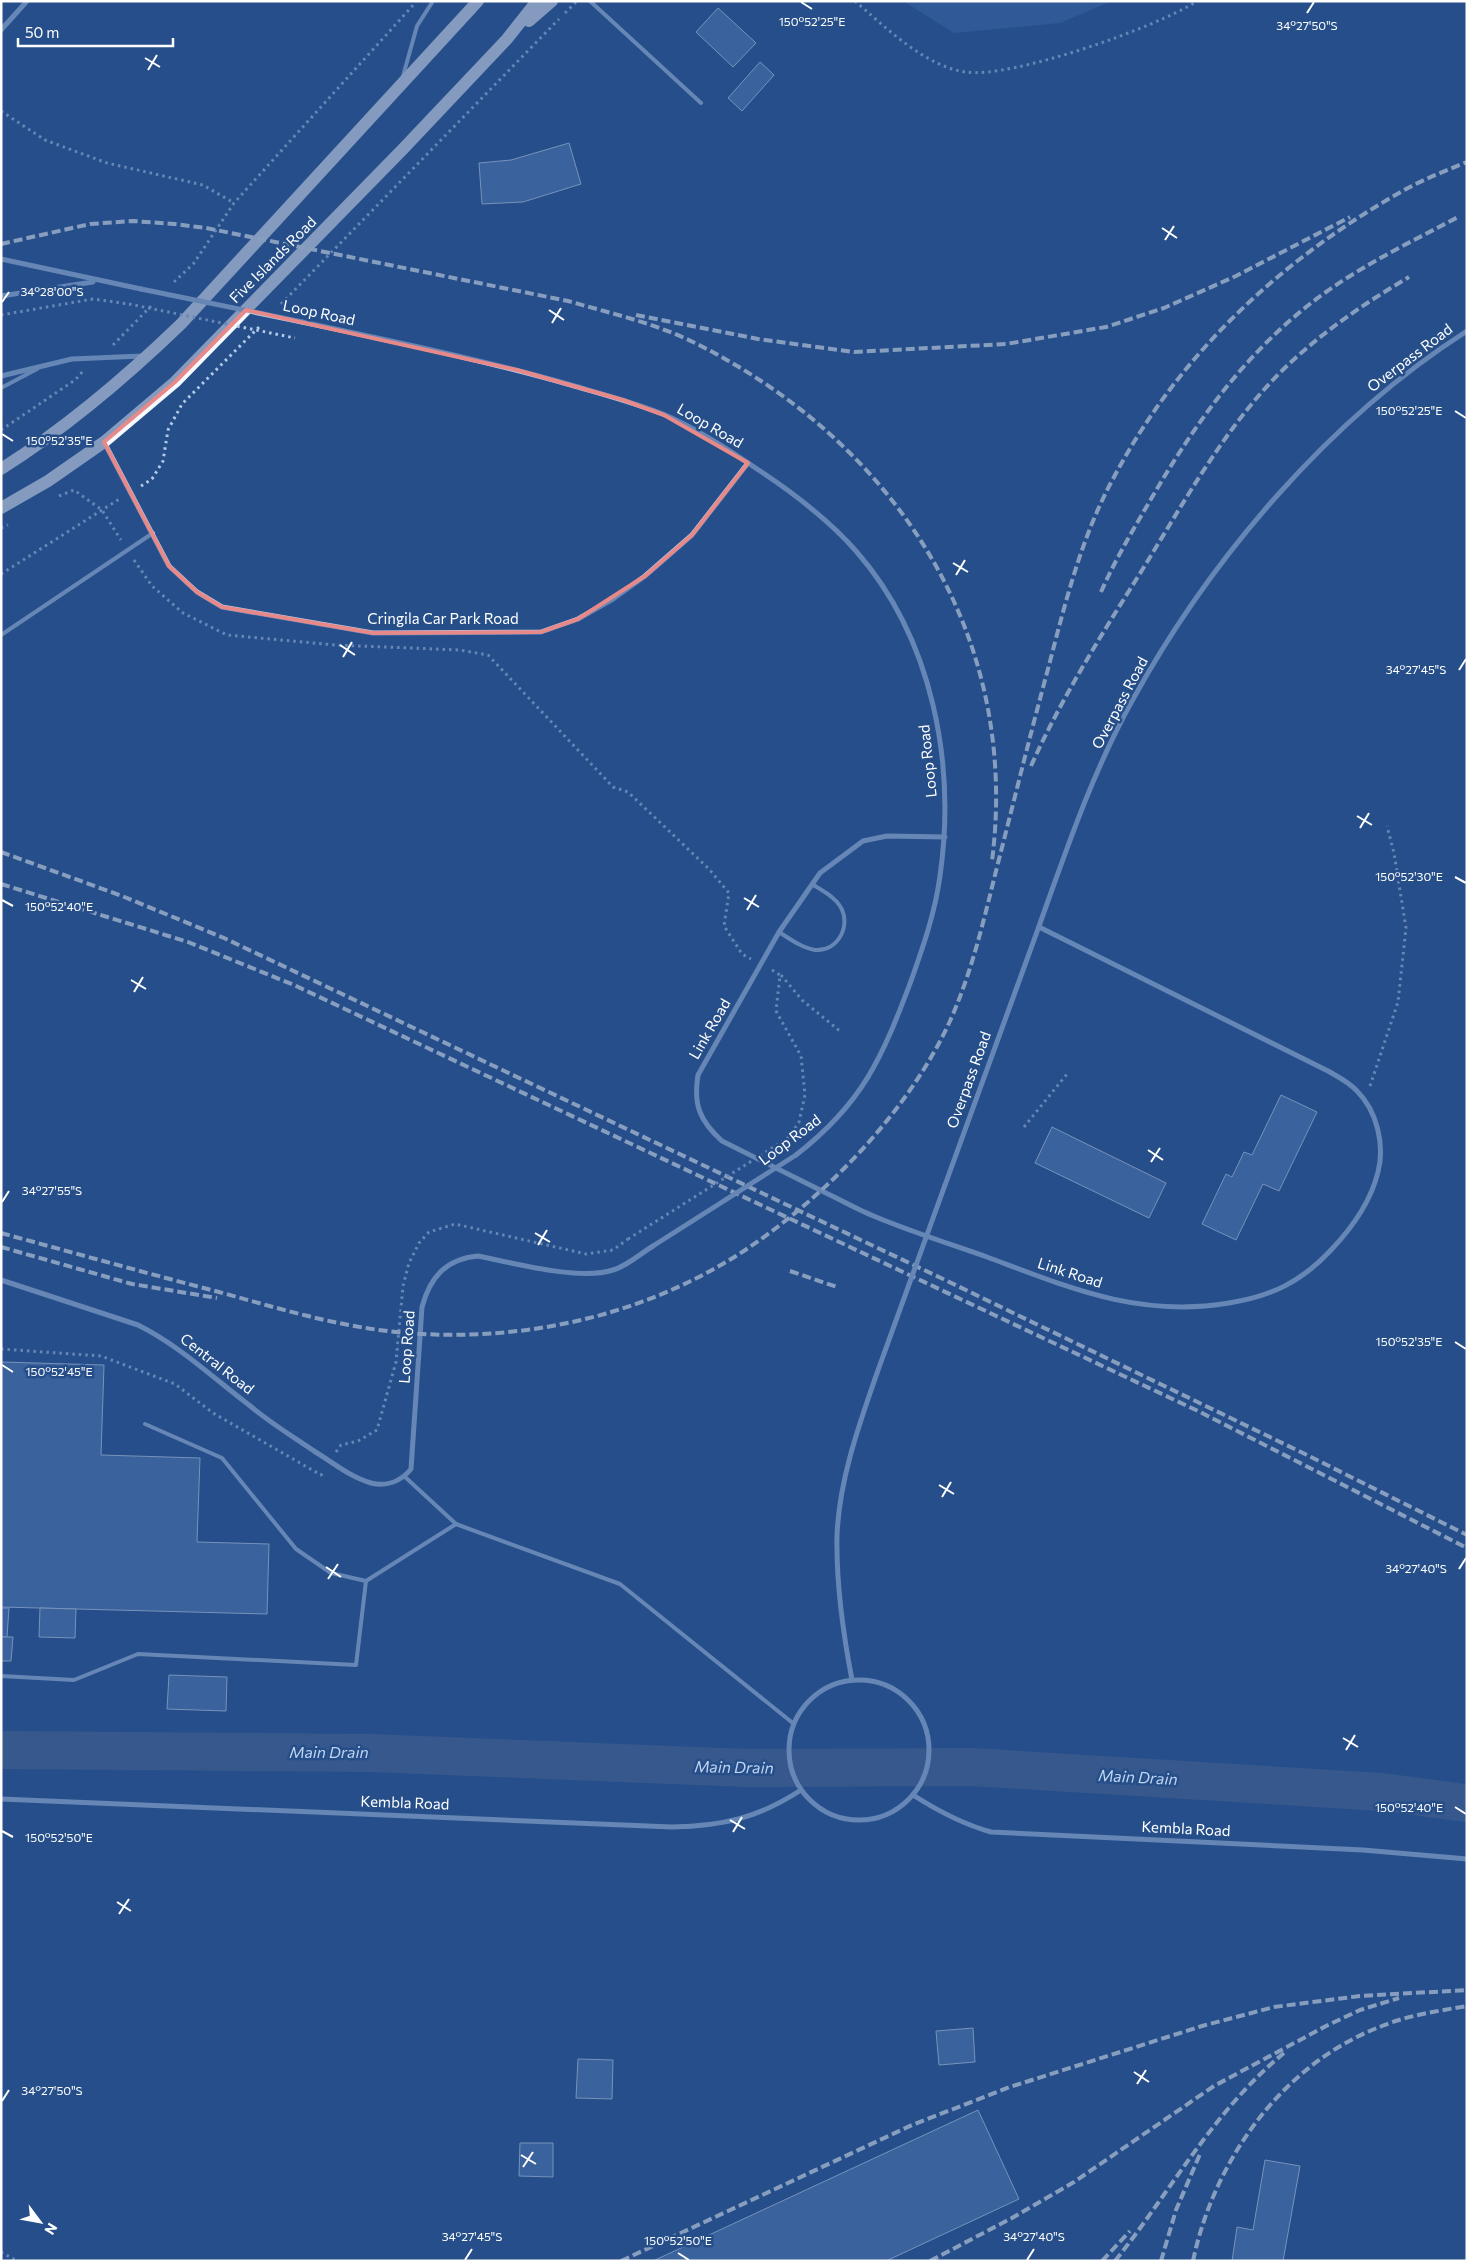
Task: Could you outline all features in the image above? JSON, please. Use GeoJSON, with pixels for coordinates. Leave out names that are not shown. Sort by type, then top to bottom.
{"type":"FeatureCollection","features":[{"type":"Feature","properties":{"kind":"main road","name":"Five Islands Road"},"geometry":{"type":"LineString","coordinates":[[1,469],[75,416],[150,355],[400,88],[478,1]]}},
{"type":"Feature","properties":{"kind":"main road","name":"Five Islands Road"},"geometry":{"type":"LineString","coordinates":[[1,508],[48,481],[104,442],[175,382],[326,230],[508,39],[537,1]]}},
{"type":"Feature","properties":{"kind":"main road"},"geometry":{"type":"LineString","coordinates":[[508,39],[552,1]]}},
{"type":"Feature","properties":{"kind":"street"},"geometry":{"type":"LineString","coordinates":[[1,30],[27,1]]}},
{"type":"Feature","properties":{"kind":"street","name":"Loop Road"},"geometry":{"type":"LineString","coordinates":[[1,260],[99,282],[302,322],[517,370],[623,400],[664,415],[709,438],[789,490],[855,550],[882,584],[912,641],[928,685],[940,734],[945,788],[946,837],[938,889],[928,933],[889,1039],[856,1097],[823,1133],[796,1155],[628,1263],[614,1270],[598,1273],[561,1271],[478,1256],[464,1258],[451,1263],[440,1272],[431,1284],[422,1307],[413,1458],[411,1469],[404,1476]]}},
{"type":"Feature","properties":{"kind":"street","name":"Loop Road"},"geometry":{"type":"LineString","coordinates":[[1,296],[99,282]]}},
{"type":"Feature","properties":{"kind":"street","name":"Overpass Road"},"geometry":{"type":"LineString","coordinates":[[852,1680],[843,1634],[838,1584],[838,1535],[844,1482],[858,1428],[944,1185],[1039,927],[1062,858],[1093,781],[1132,702],[1179,624],[1229,555],[1276,496],[1332,437],[1389,388],[1467,331]]}},
{"type":"Feature","properties":{"kind":"street"},"geometry":{"type":"LineString","coordinates":[[1,376],[72,359],[100,356],[134,357],[150,355]]}},
{"type":"Feature","properties":{"kind":"street","name":"Cringila Car Park Road"},"geometry":{"type":"LineString","coordinates":[[104,442],[132,492],[169,566],[197,592],[222,607],[373,633],[541,632],[578,619],[613,600],[645,576],[692,534],[748,463]]}},
{"type":"Feature","properties":{"kind":"street","name":"Link Road"},"geometry":{"type":"LineString","coordinates":[[946,837],[888,836],[862,841],[825,868],[812,884],[779,932],[698,1075],[696,1088],[698,1110],[713,1132],[722,1141],[874,1217],[1086,1293],[1128,1303],[1164,1308],[1202,1308],[1243,1301],[1271,1293],[1299,1279],[1320,1262],[1339,1242],[1357,1218],[1370,1194],[1378,1172],[1382,1147],[1376,1125],[1365,1101],[1352,1086],[1328,1071],[1039,927]]}},
{"type":"Feature","properties":{"kind":"street","name":"Central Road"},"geometry":{"type":"LineString","coordinates":[[1,1280],[138,1325],[156,1335],[195,1361],[249,1406],[330,1462],[357,1478],[372,1483],[384,1484],[404,1476]]}},
{"type":"Feature","properties":{"kind":"street"},"geometry":{"type":"LineString","coordinates":[[852,1680],[875,1682],[897,1691],[914,1707],[926,1728],[929,1752],[925,1775],[913,1795],[897,1810],[877,1818],[855,1821],[834,1816],[816,1806],[801,1790],[791,1769],[789,1746],[794,1724],[804,1707],[817,1694],[833,1685],[852,1680]]}},
{"type":"Feature","properties":{"kind":"street","name":"Kembla Road"},"geometry":{"type":"LineString","coordinates":[[1,1800],[672,1827],[732,1822],[759,1813],[801,1790]]}},
{"type":"Feature","properties":{"kind":"street","name":"Kembla Road"},"geometry":{"type":"LineString","coordinates":[[913,1795],[943,1815],[967,1825],[999,1833],[1364,1850],[1467,1859]]}},
{"type":"Feature","properties":{"kind":"lane"},"geometry":{"type":"LineString","coordinates":[[400,88],[417,26],[433,1]]}},
{"type":"Feature","properties":{"kind":"lane"},"geometry":{"type":"LineString","coordinates":[[590,1],[701,103]]}},
{"type":"Feature","properties":{"kind":"lane"},"geometry":{"type":"LineString","coordinates":[[1,388],[45,365]]}},
{"type":"Feature","properties":{"kind":"lane"},"geometry":{"type":"LineString","coordinates":[[1,634],[153,533]]}},
{"type":"Feature","properties":{"kind":"lane"},"geometry":{"type":"LineString","coordinates":[[779,932],[807,948],[816,950],[824,949],[839,939],[844,930],[843,911],[838,903],[812,884]]}},
{"type":"Feature","properties":{"kind":"lane"},"geometry":{"type":"LineString","coordinates":[[145,1424],[222,1458],[296,1549],[331,1573],[366,1581],[456,1524]]}},
{"type":"Feature","properties":{"kind":"lane"},"geometry":{"type":"LineString","coordinates":[[404,1476],[456,1524],[620,1584],[794,1724]]}},
{"type":"Feature","properties":{"kind":"lane"},"geometry":{"type":"LineString","coordinates":[[1,1676],[74,1680],[138,1654],[356,1665],[366,1581]]}},
{"type":"Feature","properties":{"kind":"path"},"geometry":{"type":"LineString","coordinates":[[173,283],[194,263],[234,203],[417,1]]}},
{"type":"Feature","properties":{"kind":"path"},"geometry":{"type":"LineString","coordinates":[[276,309],[577,1]]}},
{"type":"Feature","properties":{"kind":"path"},"geometry":{"type":"LineString","coordinates":[[855,1],[894,35],[929,59],[965,72],[995,72],[1065,53],[1147,26],[1196,1]]}},
{"type":"Feature","properties":{"kind":"path"},"geometry":{"type":"LineString","coordinates":[[1,110],[45,140],[107,163],[203,185],[234,203]]}},
{"type":"Feature","properties":{"kind":"path"},"geometry":{"type":"LineString","coordinates":[[1,315],[93,299],[129,304],[295,338]]}},
{"type":"Feature","properties":{"kind":"path"},"geometry":{"type":"LineString","coordinates":[[1,430],[75,380],[153,304]]}},
{"type":"Feature","properties":{"kind":"path"},"geometry":{"type":"LineString","coordinates":[[1,574],[112,502],[152,479],[163,461],[168,430],[182,404],[263,322]]}},
{"type":"Feature","properties":{"kind":"path"},"geometry":{"type":"LineString","coordinates":[[613,787],[628,792],[709,869],[729,893],[724,926],[742,954],[780,975],[802,1000],[841,1032]]}},
{"type":"Feature","properties":{"kind":"path"},"geometry":{"type":"LineString","coordinates":[[1365,1101],[1398,1002],[1406,928],[1394,853],[1387,826]]}},
{"type":"Feature","properties":{"kind":"path"},"geometry":{"type":"LineString","coordinates":[[1,1350],[102,1356],[175,1384],[213,1413],[321,1475],[341,1445],[358,1441],[377,1430],[396,1362],[402,1286],[409,1262],[419,1243],[429,1232],[455,1224],[586,1254],[613,1250],[789,1137],[799,1122],[804,1109],[805,1095],[801,1056],[776,1011],[780,975]]}},
{"type":"Feature","properties":{"kind":"path"},"geometry":{"type":"LineString","coordinates":[[1024,1127],[1066,1074]]}},
{"type":"Feature","properties":{"kind":"path"},"geometry":{"type":"LineString","coordinates":[[1,2252],[18,2261]]}},
{"type":"Feature","properties":{"kind":"highlighted area"},"geometry":{"type":"Polygon","coordinates":[[[246,310],[517,370],[623,400],[664,415],[748,463],[692,535],[645,576],[578,619],[541,632],[373,633],[222,607],[197,592],[169,566],[104,442],[175,382],[246,310]]]}},
{"type":"Feature","properties":{"kind":"shaded area"},"geometry":{"type":"Polygon","coordinates":[[[903,1],[1112,1],[1060,23],[954,33],[903,1]]]}},
{"type":"Feature","properties":{"kind":"building"},"geometry":{"type":"Polygon","coordinates":[[[718,8],[756,43],[733,67],[696,32],[718,8]]]}},
{"type":"Feature","properties":{"kind":"building"},"geometry":{"type":"Polygon","coordinates":[[[760,62],[774,75],[742,111],[728,98],[760,62]]]}},
{"type":"Feature","properties":{"kind":"building"},"geometry":{"type":"Polygon","coordinates":[[[569,143],[581,184],[523,202],[482,204],[479,163],[511,160],[569,143]]]}},
{"type":"Feature","properties":{"kind":"building"},"geometry":{"type":"Polygon","coordinates":[[[1281,1095],[1317,1112],[1279,1191],[1263,1184],[1236,1240],[1202,1224],[1226,1174],[1232,1177],[1244,1152],[1252,1155],[1281,1095]]]}},
{"type":"Feature","properties":{"kind":"building"},"geometry":{"type":"Polygon","coordinates":[[[1052,1127],[1166,1183],[1149,1218],[1035,1163],[1052,1127]]]}},
{"type":"Feature","properties":{"kind":"building"},"geometry":{"type":"Polygon","coordinates":[[[1,1362],[104,1365],[101,1455],[200,1458],[197,1542],[269,1544],[267,1614],[1,1607],[1,1362]]]}},
{"type":"Feature","properties":{"kind":"building"},"geometry":{"type":"Polygon","coordinates":[[[1,1608],[9,1608],[7,1637],[1,1637],[1,1608]]]}},
{"type":"Feature","properties":{"kind":"building"},"geometry":{"type":"Polygon","coordinates":[[[40,1608],[76,1609],[75,1638],[39,1637],[40,1608]]]}},
{"type":"Feature","properties":{"kind":"building"},"geometry":{"type":"Polygon","coordinates":[[[1,1637],[13,1637],[11,1661],[1,1661],[1,1637]]]}},
{"type":"Feature","properties":{"kind":"building"},"geometry":{"type":"Polygon","coordinates":[[[169,1675],[227,1677],[226,1711],[167,1709],[169,1675]]]}},
{"type":"Feature","properties":{"kind":"building"},"geometry":{"type":"Polygon","coordinates":[[[973,2028],[975,2062],[939,2065],[936,2031],[973,2028]]]}},
{"type":"Feature","properties":{"kind":"building"},"geometry":{"type":"Polygon","coordinates":[[[578,2059],[613,2060],[612,2099],[576,2098],[578,2059]]]}},
{"type":"Feature","properties":{"kind":"building"},"geometry":{"type":"Polygon","coordinates":[[[978,2110],[1019,2199],[886,2261],[653,2261],[978,2110]]]}},
{"type":"Feature","properties":{"kind":"building"},"geometry":{"type":"Polygon","coordinates":[[[520,2143],[553,2143],[553,2177],[519,2176],[520,2143]]]}},
{"type":"Feature","properties":{"kind":"building"},"geometry":{"type":"Polygon","coordinates":[[[1265,2160],[1300,2166],[1283,2261],[1232,2261],[1237,2227],[1253,2230],[1265,2160]]]}},
{"type":"Feature","properties":{"kind":"waterway","name":"Main Drain"},"geometry":{"type":"LineString","coordinates":[[1,1750],[371,1753],[747,1768],[972,1767],[1382,1792],[1465,1803]]}},
{"type":"Feature","properties":{"kind":"railway"},"geometry":{"type":"LineString","coordinates":[[1,1233],[335,1322],[407,1333],[450,1335],[536,1329],[578,1321],[619,1310],[659,1295],[698,1277],[736,1256],[768,1234],[830,1182],[886,1122],[911,1089],[950,1021],[965,984],[977,945],[1075,571],[1102,500],[1141,431],[1170,389],[1204,349],[1240,311],[1278,276],[1319,244],[1363,215],[1415,184],[1467,162]]}},
{"type":"Feature","properties":{"kind":"railway"},"geometry":{"type":"LineString","coordinates":[[1101,592],[1124,545],[1187,441],[1227,386],[1249,360],[1299,313],[1342,281],[1375,261],[1460,216]]}},
{"type":"Feature","properties":{"kind":"railway"},"geometry":{"type":"LineString","coordinates":[[636,315],[758,339],[854,352],[1006,344],[1106,327],[1164,308],[1236,276],[1350,217]]}},
{"type":"Feature","properties":{"kind":"railway"},"geometry":{"type":"LineString","coordinates":[[1,244],[90,224],[133,221],[206,228],[568,301],[678,335],[765,383],[829,433],[884,490],[929,554],[963,623],[986,698],[996,778],[992,861]]}},
{"type":"Feature","properties":{"kind":"railway"},"geometry":{"type":"LineString","coordinates":[[1031,766],[1068,692],[1096,645],[1196,482],[1244,414],[1261,393],[1294,359],[1330,329],[1409,277]]}},
{"type":"Feature","properties":{"kind":"railway"},"geometry":{"type":"LineString","coordinates":[[1,852],[122,896],[224,938],[941,1278],[1305,1454],[1467,1535]]}},
{"type":"Feature","properties":{"kind":"railway"},"geometry":{"type":"LineString","coordinates":[[1,884],[188,942],[294,985],[1198,1411],[1467,1548]]}},
{"type":"Feature","properties":{"kind":"railway"},"geometry":{"type":"LineString","coordinates":[[1,1247],[132,1284],[217,1298]]}},
{"type":"Feature","properties":{"kind":"railway"},"geometry":{"type":"LineString","coordinates":[[790,1271],[837,1287]]}},
{"type":"Feature","properties":{"kind":"railway"},"geometry":{"type":"LineString","coordinates":[[621,2261],[912,2125],[1010,2087],[1202,2026],[1274,2007],[1360,1996],[1467,1990]]}},
{"type":"Feature","properties":{"kind":"railway"},"geometry":{"type":"LineString","coordinates":[[930,2261],[1012,2218],[1074,2182],[1214,2086],[1326,2026],[1360,2010],[1399,1998]]}},
{"type":"Feature","properties":{"kind":"railway"},"geometry":{"type":"LineString","coordinates":[[1193,2261],[1203,2223],[1217,2187],[1236,2152],[1258,2120],[1284,2090],[1314,2064],[1346,2043],[1382,2026],[1413,2016],[1467,2006]]}},
{"type":"Feature","properties":{"kind":"railway"},"geometry":{"type":"LineString","coordinates":[[1115,2261],[1215,2125],[1259,2075],[1284,2053]]}},
{"type":"Feature","properties":{"kind":"railway"},"geometry":{"type":"LineString","coordinates":[[1161,2261],[1176,2210],[1200,2154]]}},
{"type":"Feature","properties":{"kind":"railway"},"geometry":{"type":"LineString","coordinates":[[1102,2261],[1130,2231]]}}]}
